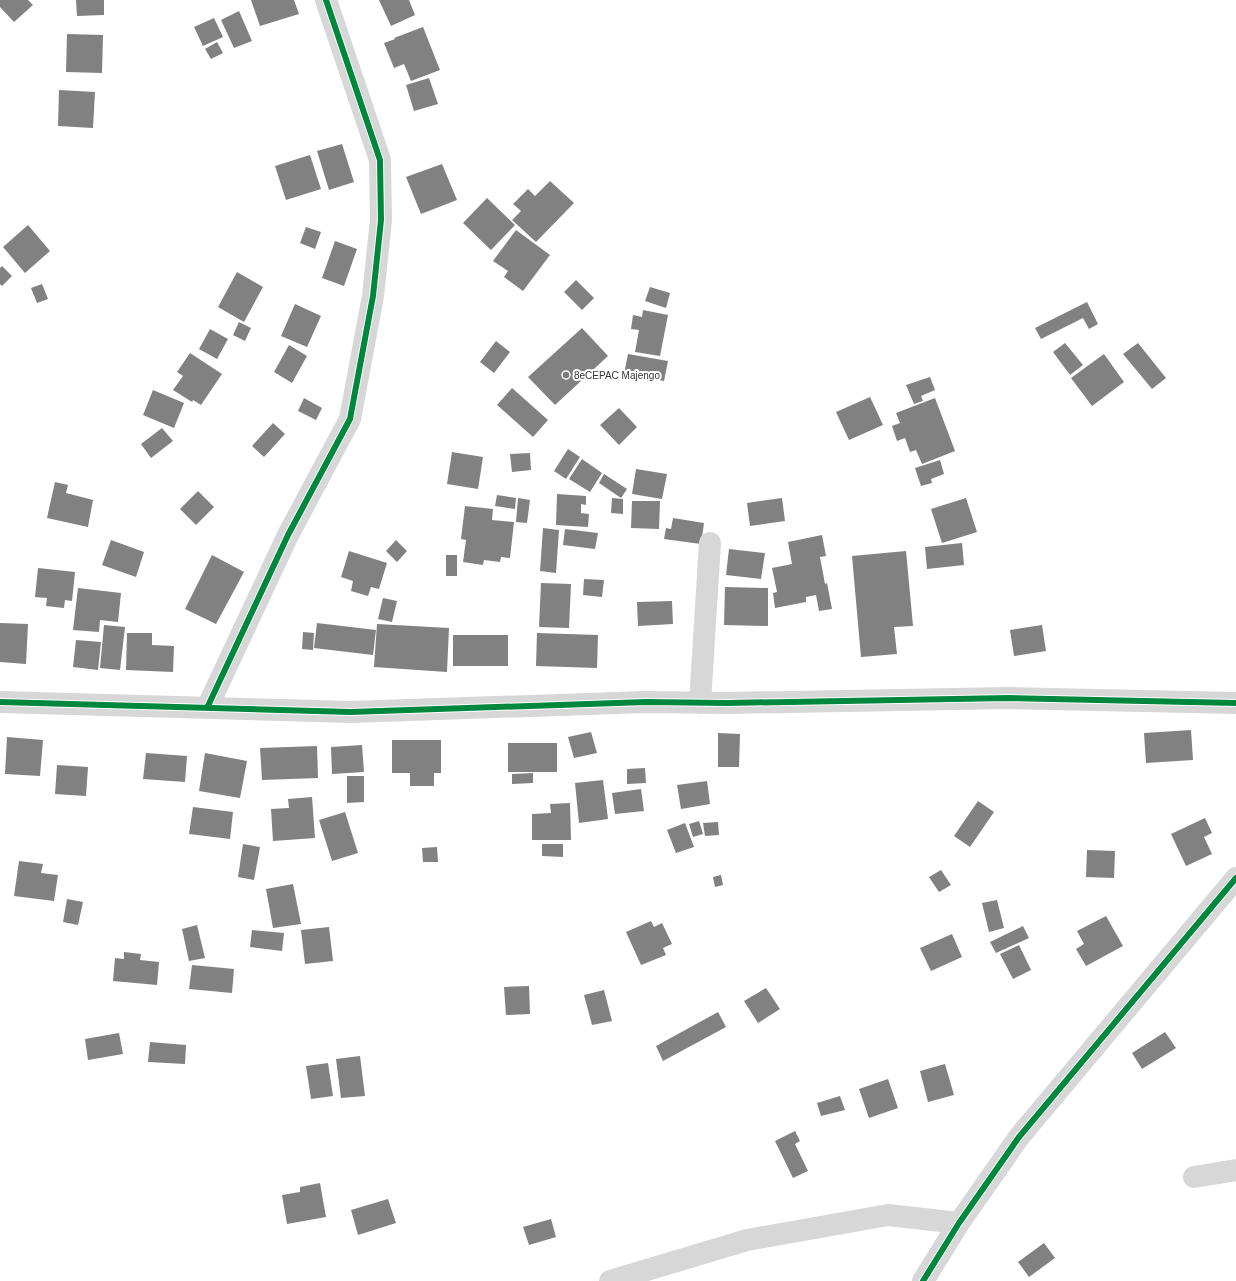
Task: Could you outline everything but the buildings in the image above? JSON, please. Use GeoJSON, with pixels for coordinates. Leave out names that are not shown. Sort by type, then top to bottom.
{"type":"FeatureCollection","features":[{"type":"Feature","properties":{"kind":"street"},"geometry":{"type":"LineString","coordinates":[[207,708],[288,535],[350,419],[373,296],[381,220],[380,160],[330,4]]}},
{"type":"Feature","properties":{"kind":"street"},"geometry":{"type":"LineString","coordinates":[[700,703],[710,543]]}},
{"type":"Feature","properties":{"kind":"street"},"geometry":{"type":"LineString","coordinates":[[0,702],[351,712],[630,703],[1009,698],[1236,703]]}},
{"type":"Feature","properties":{"kind":"street"},"geometry":{"type":"LineString","coordinates":[[923,1281],[959,1223],[1019,1137],[1236,878]]}},
{"type":"Feature","properties":{"kind":"street"},"geometry":{"type":"LineString","coordinates":[[1194,1177],[1236,1170]]}},
{"type":"Feature","properties":{"kind":"street"},"geometry":{"type":"LineString","coordinates":[[610,1281],[747,1240],[888,1215],[959,1223]]}},
{"type":"Feature","properties":{"kind":"cycle path"},"geometry":{"type":"LineString","coordinates":[[207,708],[288,535],[350,419],[373,296],[381,220],[380,160],[326,0]]}},
{"type":"Feature","properties":{"kind":"cycle path"},"geometry":{"type":"LineString","coordinates":[[0,702],[351,712],[646,702],[728,703],[1009,698],[1236,703]]}},
{"type":"Feature","properties":{"kind":"cycle path"},"geometry":{"type":"LineString","coordinates":[[923,1281],[959,1223],[1019,1137],[1236,878]]}},
{"type":"Feature","properties":{"kind":"place","name":"8eCEPAC Majengo"},"geometry":{"type":"Point","coordinates":[566,375]}}]}
